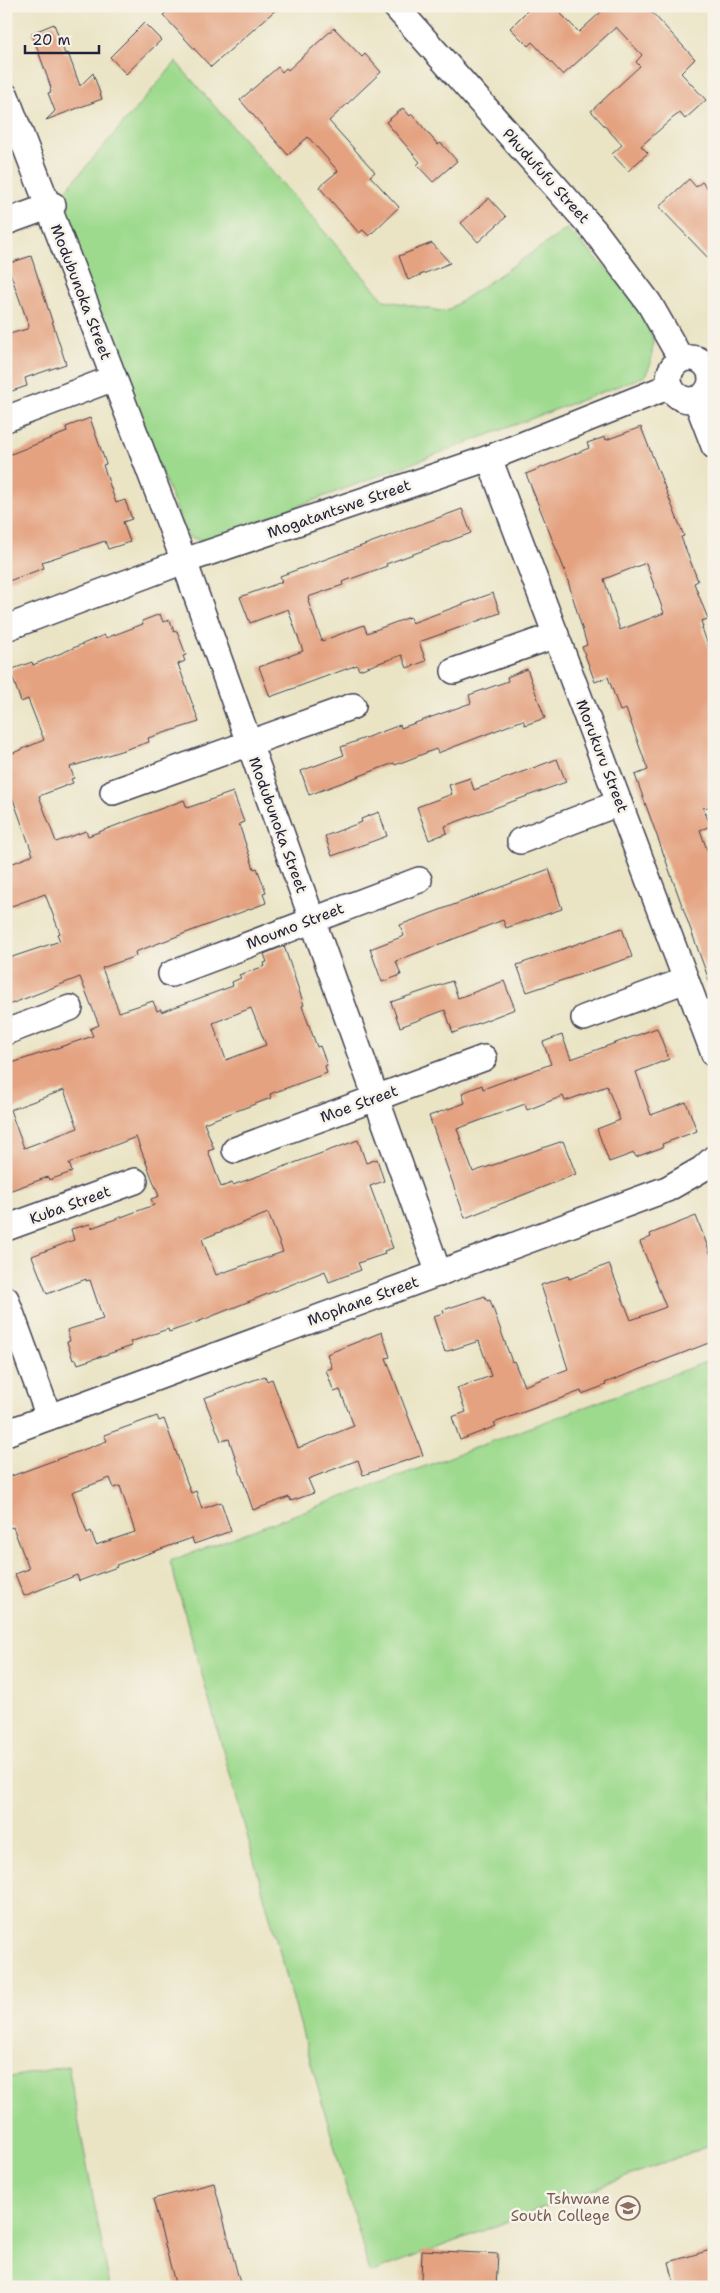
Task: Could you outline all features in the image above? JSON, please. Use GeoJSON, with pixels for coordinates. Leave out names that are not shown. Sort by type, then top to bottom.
{"type":"FeatureCollection","features":[{"type":"Feature","properties":{"kind":"street","name":"Phudufufu Street"},"geometry":{"type":"LineString","coordinates":[[395,6],[594,230],[649,303],[681,359]]}},
{"type":"Feature","properties":{"kind":"street","name":"Modubunoka Street"},"geometry":{"type":"LineString","coordinates":[[6,96],[51,206],[184,561],[438,1274]]}},
{"type":"Feature","properties":{"kind":"street","name":"Modubunoka Street"},"geometry":{"type":"LineString","coordinates":[[6,222],[51,206]]}},
{"type":"Feature","properties":{"kind":"street"},"geometry":{"type":"LineString","coordinates":[[688,358],[701,361],[712,371],[710,386],[707,392],[696,400],[682,399],[675,395],[670,386],[668,376],[671,369],[681,359],[688,358]]}},
{"type":"Feature","properties":{"kind":"street","name":"Modubunoka Street"},"geometry":{"type":"LineString","coordinates":[[6,419],[114,378]]}},
{"type":"Feature","properties":{"kind":"street","name":"Mogatantswe Street"},"geometry":{"type":"LineString","coordinates":[[6,628],[184,561],[489,458],[670,386]]}},
{"type":"Feature","properties":{"kind":"street"},"geometry":{"type":"LineString","coordinates":[[696,400],[714,446]]}},
{"type":"Feature","properties":{"kind":"street","name":"Morukuru Street"},"geometry":{"type":"LineString","coordinates":[[489,458],[714,1054]]}},
{"type":"Feature","properties":{"kind":"street"},"geometry":{"type":"LineString","coordinates":[[454,671],[556,635]]}},
{"type":"Feature","properties":{"kind":"street"},"geometry":{"type":"LineString","coordinates":[[113,792],[353,706]]}},
{"type":"Feature","properties":{"kind":"street"},"geometry":{"type":"LineString","coordinates":[[520,841],[619,803]]}},
{"type":"Feature","properties":{"kind":"street","name":"Moumo Street"},"geometry":{"type":"LineString","coordinates":[[171,974],[419,880]]}},
{"type":"Feature","properties":{"kind":"street"},"geometry":{"type":"LineString","coordinates":[[584,1018],[686,980]]}},
{"type":"Feature","properties":{"kind":"street"},"geometry":{"type":"LineString","coordinates":[[6,1032],[70,1008]]}},
{"type":"Feature","properties":{"kind":"street","name":"Moe Street"},"geometry":{"type":"LineString","coordinates":[[235,1150],[484,1058]]}},
{"type":"Feature","properties":{"kind":"street","name":"Mophane Street"},"geometry":{"type":"LineString","coordinates":[[6,1433],[667,1189],[702,1169],[714,1158]]}},
{"type":"Feature","properties":{"kind":"street","name":"Kuba Street"},"geometry":{"type":"LineString","coordinates":[[6,1228],[135,1181]]}},
{"type":"Feature","properties":{"kind":"street"},"geometry":{"type":"LineString","coordinates":[[6,1299],[48,1417]]}},
{"type":"Feature","properties":{"kind":"green space"},"geometry":{"type":"Polygon","coordinates":[[[176,62],[384,300],[445,312],[567,229],[635,297],[653,339],[651,363],[645,376],[205,541],[188,537],[53,205],[176,62]]]}},
{"type":"Feature","properties":{"kind":"green space"},"geometry":{"type":"Polygon","coordinates":[[[714,1359],[714,2144],[370,2273],[170,1561],[714,1359]]]}},
{"type":"Feature","properties":{"kind":"green space"},"geometry":{"type":"Polygon","coordinates":[[[68,2066],[110,2287],[6,2287],[6,2078],[68,2066]]]}},
{"type":"Feature","properties":{"kind":"building"},"geometry":{"type":"Polygon","coordinates":[[[173,6],[280,6],[211,67],[163,15],[173,6]]]}},
{"type":"Feature","properties":{"kind":"building"},"geometry":{"type":"Polygon","coordinates":[[[532,6],[553,6],[579,32],[602,11],[597,6],[646,6],[695,59],[681,73],[706,100],[685,119],[680,113],[674,117],[641,146],[648,153],[628,171],[612,154],[622,145],[591,111],[640,66],[636,62],[642,55],[616,27],[563,75],[532,42],[528,46],[510,28],[532,6]]]}},
{"type":"Feature","properties":{"kind":"building"},"geometry":{"type":"Polygon","coordinates":[[[144,23],[161,40],[126,74],[110,57],[144,23]]]}},
{"type":"Feature","properties":{"kind":"building"},"geometry":{"type":"Polygon","coordinates":[[[54,24],[65,54],[68,53],[80,86],[93,73],[102,99],[46,120],[55,111],[48,93],[51,92],[51,88],[32,33],[54,24]]]}},
{"type":"Feature","properties":{"kind":"building"},"geometry":{"type":"Polygon","coordinates":[[[334,28],[362,57],[365,54],[381,72],[329,121],[375,172],[370,176],[399,207],[369,236],[363,230],[359,233],[319,187],[338,171],[308,137],[288,155],[240,100],[278,67],[282,72],[286,68],[288,70],[334,28]]]}},
{"type":"Feature","properties":{"kind":"building"},"geometry":{"type":"Polygon","coordinates":[[[403,108],[410,116],[412,114],[438,145],[441,143],[457,161],[433,182],[417,165],[420,162],[386,122],[403,108]]]}},
{"type":"Feature","properties":{"kind":"building"},"geometry":{"type":"Polygon","coordinates":[[[689,179],[696,187],[702,182],[714,195],[714,264],[659,207],[689,179]]]}},
{"type":"Feature","properties":{"kind":"building"},"geometry":{"type":"Polygon","coordinates":[[[489,198],[506,217],[478,242],[461,223],[489,198]]]}},
{"type":"Feature","properties":{"kind":"building"},"geometry":{"type":"Polygon","coordinates":[[[432,243],[450,263],[408,280],[399,256],[432,243]]]}},
{"type":"Feature","properties":{"kind":"building"},"geometry":{"type":"Polygon","coordinates":[[[31,256],[66,364],[25,378],[27,386],[6,393],[6,335],[27,329],[29,326],[7,264],[31,256]]]}},
{"type":"Feature","properties":{"kind":"building"},"geometry":{"type":"Polygon","coordinates":[[[90,418],[106,464],[103,465],[116,503],[125,500],[132,519],[123,522],[130,542],[108,549],[105,541],[42,562],[44,568],[6,582],[6,456],[67,432],[66,427],[90,418]]]}},
{"type":"Feature","properties":{"kind":"building"},"geometry":{"type":"Polygon","coordinates":[[[641,427],[684,536],[681,537],[698,581],[694,583],[708,619],[701,621],[714,662],[714,806],[703,808],[711,826],[700,830],[714,869],[714,982],[710,983],[635,775],[648,770],[626,709],[620,711],[608,677],[595,682],[582,647],[587,645],[565,571],[526,474],[589,448],[587,443],[605,437],[606,440],[641,427]],[[646,563],[604,579],[620,630],[664,613],[646,563]]]}},
{"type":"Feature","properties":{"kind":"building"},"geometry":{"type":"Polygon","coordinates":[[[462,509],[471,533],[386,564],[387,566],[342,582],[343,585],[308,597],[322,641],[364,625],[367,633],[410,617],[412,623],[493,593],[500,613],[419,642],[426,661],[407,668],[402,655],[359,670],[357,665],[270,697],[259,667],[303,651],[288,609],[250,623],[240,597],[282,582],[280,576],[462,509]]]}},
{"type":"Feature","properties":{"kind":"building"},"geometry":{"type":"Polygon","coordinates":[[[160,614],[163,622],[170,620],[174,632],[177,631],[186,655],[183,656],[185,661],[178,664],[199,722],[148,738],[149,742],[70,767],[74,778],[71,779],[73,783],[39,796],[56,842],[86,831],[88,836],[184,800],[187,808],[233,792],[244,822],[239,824],[254,869],[257,868],[266,892],[263,893],[266,903],[135,952],[136,956],[102,968],[119,1012],[153,1001],[157,1011],[161,1009],[161,1012],[233,986],[232,982],[241,978],[239,975],[265,966],[264,963],[267,962],[264,954],[284,946],[304,1005],[302,1006],[317,1047],[320,1046],[327,1065],[325,1066],[327,1073],[270,1094],[271,1098],[204,1123],[214,1149],[208,1151],[221,1187],[232,1183],[233,1185],[358,1140],[366,1163],[377,1159],[384,1181],[370,1186],[393,1248],[384,1251],[385,1254],[358,1263],[361,1270],[329,1282],[325,1271],[195,1323],[169,1332],[168,1329],[130,1342],[132,1346],[78,1364],[76,1359],[73,1360],[67,1342],[70,1341],[67,1330],[103,1319],[90,1280],[86,1281],[86,1279],[47,1294],[32,1256],[74,1240],[71,1229],[90,1224],[91,1228],[154,1205],[151,1199],[159,1196],[136,1137],[69,1163],[72,1172],[49,1180],[48,1177],[6,1192],[6,1065],[93,1036],[90,1029],[99,1025],[80,977],[6,1006],[6,959],[60,941],[57,934],[60,933],[45,894],[6,908],[6,866],[33,855],[6,780],[6,756],[44,740],[28,699],[21,702],[10,670],[32,662],[33,665],[104,635],[106,638],[143,624],[142,621],[160,614]],[[251,1008],[213,1023],[226,1060],[266,1045],[251,1008]],[[64,1090],[10,1110],[24,1148],[78,1128],[64,1090]],[[268,1213],[202,1239],[216,1275],[283,1252],[268,1213]]]}},
{"type":"Feature","properties":{"kind":"building"},"geometry":{"type":"Polygon","coordinates":[[[527,669],[545,718],[525,725],[523,720],[438,753],[436,749],[309,795],[301,771],[344,755],[341,747],[400,725],[401,728],[471,703],[469,695],[508,681],[507,677],[527,669]]]}},
{"type":"Feature","properties":{"kind":"building"},"geometry":{"type":"Polygon","coordinates":[[[557,759],[566,782],[445,826],[447,833],[429,840],[417,807],[452,794],[449,785],[470,778],[474,790],[557,759]]]}},
{"type":"Feature","properties":{"kind":"building"},"geometry":{"type":"Polygon","coordinates":[[[379,812],[387,836],[332,856],[325,836],[362,822],[361,819],[379,812]]]}},
{"type":"Feature","properties":{"kind":"building"},"geometry":{"type":"Polygon","coordinates":[[[549,869],[562,909],[506,928],[503,920],[396,961],[401,975],[382,982],[370,949],[404,936],[400,925],[549,869]]]}},
{"type":"Feature","properties":{"kind":"building"},"geometry":{"type":"Polygon","coordinates":[[[622,928],[632,957],[527,992],[517,965],[622,928]]]}},
{"type":"Feature","properties":{"kind":"building"},"geometry":{"type":"Polygon","coordinates":[[[452,981],[458,998],[504,981],[515,1009],[453,1033],[445,1010],[400,1027],[391,1002],[452,981]]]}},
{"type":"Feature","properties":{"kind":"building"},"geometry":{"type":"Polygon","coordinates":[[[657,1028],[669,1059],[636,1072],[651,1115],[686,1102],[697,1131],[662,1144],[663,1147],[636,1157],[634,1153],[609,1162],[597,1129],[620,1120],[607,1086],[565,1101],[563,1096],[527,1110],[525,1104],[457,1129],[473,1172],[563,1141],[576,1174],[465,1218],[429,1116],[465,1103],[462,1093],[482,1085],[483,1089],[551,1064],[543,1042],[562,1035],[571,1059],[657,1028]]]}},
{"type":"Feature","properties":{"kind":"building"},"geometry":{"type":"Polygon","coordinates":[[[696,1216],[714,1263],[714,1341],[605,1383],[606,1385],[582,1394],[581,1391],[494,1423],[496,1426],[460,1440],[452,1417],[466,1412],[457,1388],[491,1376],[479,1341],[445,1352],[433,1316],[444,1313],[443,1310],[485,1296],[487,1301],[490,1300],[512,1362],[514,1361],[524,1386],[568,1369],[541,1285],[568,1276],[569,1279],[609,1264],[631,1320],[666,1307],[640,1242],[651,1237],[650,1234],[696,1216]]]}},
{"type":"Feature","properties":{"kind":"building"},"geometry":{"type":"Polygon","coordinates":[[[382,1332],[390,1357],[386,1358],[423,1455],[363,1475],[358,1460],[308,1479],[314,1493],[291,1501],[289,1497],[253,1510],[229,1439],[221,1441],[204,1398],[265,1376],[267,1381],[272,1379],[298,1448],[354,1426],[340,1390],[334,1392],[326,1370],[332,1368],[327,1354],[382,1332]]]}},
{"type":"Feature","properties":{"kind":"building"},"geometry":{"type":"Polygon","coordinates":[[[157,1416],[159,1421],[164,1419],[191,1493],[196,1491],[202,1509],[221,1502],[231,1531],[194,1544],[192,1538],[116,1565],[117,1567],[79,1581],[77,1575],[24,1596],[15,1574],[29,1569],[13,1527],[6,1529],[6,1478],[107,1441],[104,1435],[157,1416]],[[110,1478],[72,1492],[87,1533],[91,1531],[96,1545],[135,1532],[120,1486],[114,1488],[110,1478]]]}},
{"type":"Feature","properties":{"kind":"building"},"geometry":{"type":"Polygon","coordinates":[[[214,2183],[241,2287],[176,2287],[153,2199],[214,2183]]]}},
{"type":"Feature","properties":{"kind":"building"},"geometry":{"type":"Polygon","coordinates":[[[714,2249],[714,2287],[675,2287],[669,2262],[714,2249]]]}},
{"type":"Feature","properties":{"kind":"building"},"geometry":{"type":"Polygon","coordinates":[[[422,2250],[498,2254],[496,2287],[432,2287],[432,2282],[421,2281],[422,2250]]]}},
{"type":"Feature","properties":{"kind":"place","name":"Tshwane South College"},"geometry":{"type":"Point","coordinates":[628,2208]}}]}
